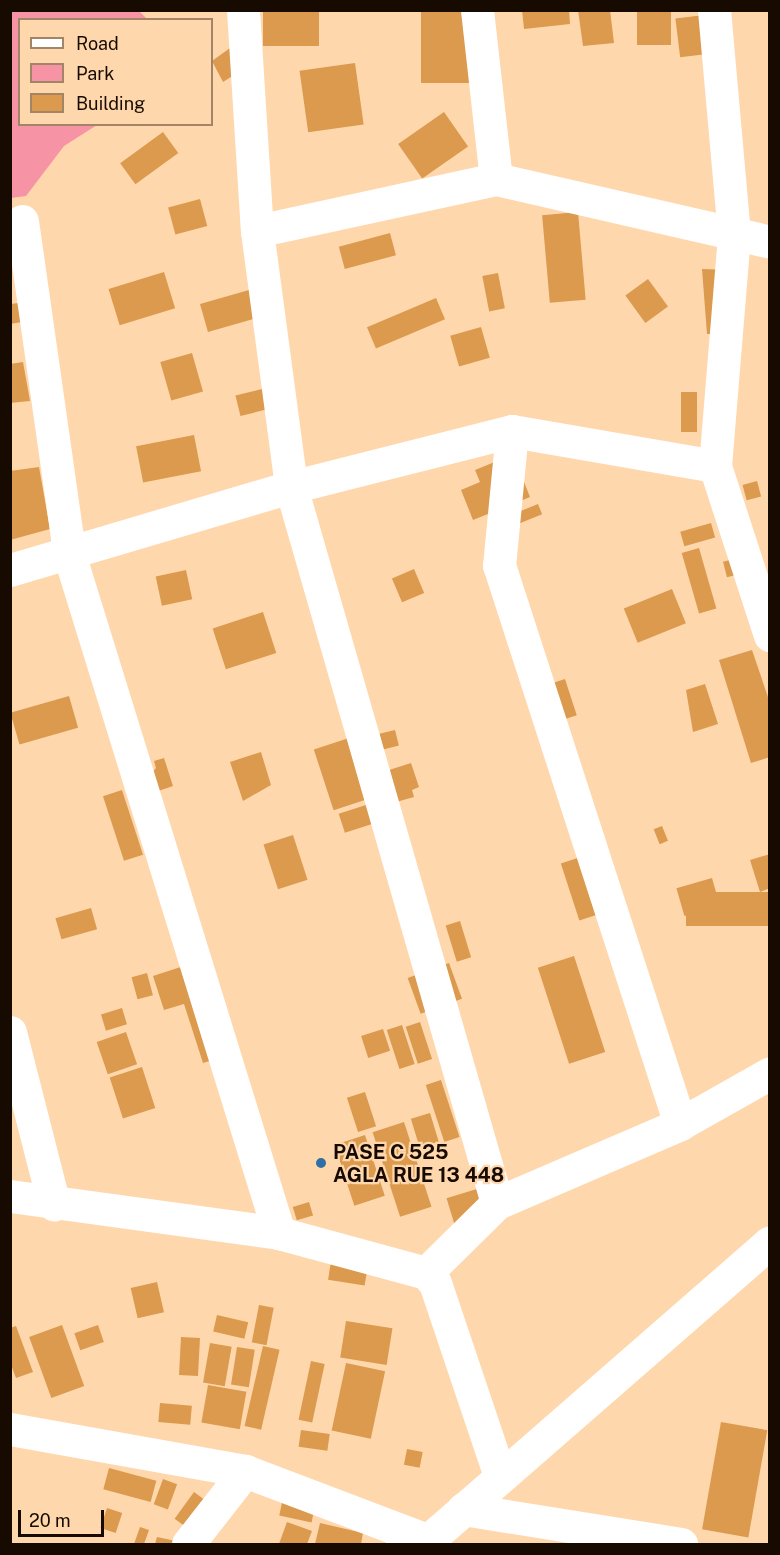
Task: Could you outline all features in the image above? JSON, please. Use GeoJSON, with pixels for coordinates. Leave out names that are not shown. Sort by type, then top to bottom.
{"type":"FeatureCollection","features":[{"type":"Feature","properties":{"kind":"street"},"geometry":{"type":"LineString","coordinates":[[243,10],[257,231],[291,487],[497,1203]]}},
{"type":"Feature","properties":{"kind":"street"},"geometry":{"type":"LineString","coordinates":[[477,10],[496,179]]}},
{"type":"Feature","properties":{"kind":"street"},"geometry":{"type":"LineString","coordinates":[[714,10],[734,236],[715,466],[770,635]]}},
{"type":"Feature","properties":{"kind":"street"},"geometry":{"type":"LineString","coordinates":[[257,231],[496,179],[734,236],[770,242]]}},
{"type":"Feature","properties":{"kind":"street"},"geometry":{"type":"LineString","coordinates":[[22,221],[70,557],[279,1233]]}},
{"type":"Feature","properties":{"kind":"street"},"geometry":{"type":"LineString","coordinates":[[10,570],[70,557],[291,487],[512,431],[715,466]]}},
{"type":"Feature","properties":{"kind":"street"},"geometry":{"type":"LineString","coordinates":[[512,431],[500,565],[680,1124]]}},
{"type":"Feature","properties":{"kind":"street"},"geometry":{"type":"LineString","coordinates":[[10,1032],[54,1204]]}},
{"type":"Feature","properties":{"kind":"street"},"geometry":{"type":"LineString","coordinates":[[426,1273],[497,1203],[680,1124],[770,1073]]}},
{"type":"Feature","properties":{"kind":"street"},"geometry":{"type":"LineString","coordinates":[[10,1196],[54,1204],[279,1233],[426,1273],[435,1283],[500,1476]]}},
{"type":"Feature","properties":{"kind":"street"},"geometry":{"type":"LineString","coordinates":[[10,1429],[244,1471],[425,1542],[770,1242]]}},
{"type":"Feature","properties":{"kind":"street"},"geometry":{"type":"LineString","coordinates":[[737,1270],[770,1276]]}},
{"type":"Feature","properties":{"kind":"street"},"geometry":{"type":"LineString","coordinates":[[188,1545],[244,1471]]}},
{"type":"Feature","properties":{"kind":"street"},"geometry":{"type":"LineString","coordinates":[[463,1509],[681,1545]]}},
{"type":"Feature","properties":{"kind":"green space"},"geometry":{"type":"Polygon","coordinates":[[[11,10],[139,11],[146,18],[18,18],[18,126],[95,126],[64,146],[26,196],[11,198],[11,10]]]}},
{"type":"Feature","properties":{"kind":"building"},"geometry":{"type":"Polygon","coordinates":[[[263,10],[319,10],[319,46],[263,46],[263,10]]]}},
{"type":"Feature","properties":{"kind":"building"},"geometry":{"type":"Polygon","coordinates":[[[421,10],[474,10],[474,83],[421,83],[421,10]]]}},
{"type":"Feature","properties":{"kind":"building"},"geometry":{"type":"Polygon","coordinates":[[[522,10],[569,10],[570,24],[524,29],[522,10]]]}},
{"type":"Feature","properties":{"kind":"building"},"geometry":{"type":"Polygon","coordinates":[[[578,10],[610,10],[614,43],[583,46],[578,10]]]}},
{"type":"Feature","properties":{"kind":"building"},"geometry":{"type":"Polygon","coordinates":[[[637,10],[671,10],[671,45],[637,45],[637,10]]]}},
{"type":"Feature","properties":{"kind":"building"},"geometry":{"type":"Polygon","coordinates":[[[729,12],[734,51],[680,57],[675,19],[729,12]]]}},
{"type":"Feature","properties":{"kind":"building"},"geometry":{"type":"Polygon","coordinates":[[[230,48],[245,68],[223,82],[213,60],[230,48]]]}},
{"type":"Feature","properties":{"kind":"building"},"geometry":{"type":"Polygon","coordinates":[[[355,63],[364,124],[308,132],[300,71],[355,63]]]}},
{"type":"Feature","properties":{"kind":"building"},"geometry":{"type":"Polygon","coordinates":[[[444,112],[468,146],[422,179],[398,144],[444,112]]]}},
{"type":"Feature","properties":{"kind":"building"},"geometry":{"type":"Polygon","coordinates":[[[163,132],[178,153],[135,184],[120,163],[163,132]]]}},
{"type":"Feature","properties":{"kind":"building"},"geometry":{"type":"Polygon","coordinates":[[[200,199],[207,226],[175,235],[168,208],[200,199]]]}},
{"type":"Feature","properties":{"kind":"building"},"geometry":{"type":"Polygon","coordinates":[[[578,212],[586,300],[550,303],[542,215],[578,212]]]}},
{"type":"Feature","properties":{"kind":"building"},"geometry":{"type":"Polygon","coordinates":[[[390,233],[396,255],[345,269],[339,247],[390,233]]]}},
{"type":"Feature","properties":{"kind":"building"},"geometry":{"type":"Polygon","coordinates":[[[702,269],[733,270],[732,334],[707,334],[702,269]]]}},
{"type":"Feature","properties":{"kind":"building"},"geometry":{"type":"Polygon","coordinates":[[[164,272],[175,308],[120,325],[109,289],[164,272]]]}},
{"type":"Feature","properties":{"kind":"building"},"geometry":{"type":"Polygon","coordinates":[[[498,273],[505,308],[489,311],[482,276],[498,273]]]}},
{"type":"Feature","properties":{"kind":"building"},"geometry":{"type":"Polygon","coordinates":[[[648,279],[668,307],[645,323],[625,295],[648,279]]]}},
{"type":"Feature","properties":{"kind":"building"},"geometry":{"type":"Polygon","coordinates":[[[249,290],[257,318],[208,332],[200,304],[249,290]]]}},
{"type":"Feature","properties":{"kind":"building"},"geometry":{"type":"Polygon","coordinates":[[[436,298],[445,319],[376,348],[367,327],[436,298]]]}},
{"type":"Feature","properties":{"kind":"building"},"geometry":{"type":"Polygon","coordinates":[[[19,303],[22,322],[10,324],[10,304],[19,303]]]}},
{"type":"Feature","properties":{"kind":"building"},"geometry":{"type":"Polygon","coordinates":[[[481,327],[490,358],[459,367],[450,336],[481,327]]]}},
{"type":"Feature","properties":{"kind":"building"},"geometry":{"type":"Polygon","coordinates":[[[192,353],[203,391],[171,401],[160,362],[192,353]]]}},
{"type":"Feature","properties":{"kind":"building"},"geometry":{"type":"Polygon","coordinates":[[[23,362],[30,401],[10,403],[10,364],[23,362]]]}},
{"type":"Feature","properties":{"kind":"building"},"geometry":{"type":"Polygon","coordinates":[[[282,384],[287,404],[241,416],[235,396],[282,384]]]}},
{"type":"Feature","properties":{"kind":"building"},"geometry":{"type":"Polygon","coordinates":[[[681,392],[697,392],[697,432],[681,432],[681,392]]]}},
{"type":"Feature","properties":{"kind":"building"},"geometry":{"type":"Polygon","coordinates":[[[194,435],[201,471],[143,483],[136,446],[194,435]]]}},
{"type":"Feature","properties":{"kind":"building"},"geometry":{"type":"Polygon","coordinates":[[[502,459],[518,467],[530,497],[473,520],[461,490],[480,482],[475,470],[502,459]]]}},
{"type":"Feature","properties":{"kind":"building"},"geometry":{"type":"Polygon","coordinates":[[[39,467],[50,529],[10,540],[10,471],[39,467]]]}},
{"type":"Feature","properties":{"kind":"building"},"geometry":{"type":"Polygon","coordinates":[[[757,481],[761,496],[747,500],[743,485],[757,481]]]}},
{"type":"Feature","properties":{"kind":"building"},"geometry":{"type":"Polygon","coordinates":[[[538,504],[542,514],[520,523],[516,513],[538,504]]]}},
{"type":"Feature","properties":{"kind":"building"},"geometry":{"type":"Polygon","coordinates":[[[711,523],[715,537],[684,546],[680,532],[711,523]]]}},
{"type":"Feature","properties":{"kind":"building"},"geometry":{"type":"Polygon","coordinates":[[[699,548],[716,609],[699,614],[682,553],[699,548]]]}},
{"type":"Feature","properties":{"kind":"building"},"geometry":{"type":"Polygon","coordinates":[[[758,553],[762,569],[727,577],[723,562],[758,553]]]}},
{"type":"Feature","properties":{"kind":"building"},"geometry":{"type":"Polygon","coordinates":[[[414,569],[424,593],[402,602],[392,578],[414,569]]]}},
{"type":"Feature","properties":{"kind":"building"},"geometry":{"type":"Polygon","coordinates":[[[186,570],[192,599],[162,606],[156,576],[186,570]]]}},
{"type":"Feature","properties":{"kind":"building"},"geometry":{"type":"Polygon","coordinates":[[[672,589],[686,623],[638,643],[624,608],[672,589]]]}},
{"type":"Feature","properties":{"kind":"building"},"geometry":{"type":"Polygon","coordinates":[[[263,612],[276,653],[226,669],[213,628],[263,612]]]}},
{"type":"Feature","properties":{"kind":"building"},"geometry":{"type":"Polygon","coordinates":[[[752,650],[770,703],[770,757],[751,763],[719,660],[752,650]]]}},
{"type":"Feature","properties":{"kind":"building"},"geometry":{"type":"Polygon","coordinates":[[[565,679],[577,715],[536,728],[524,692],[565,679]]]}},
{"type":"Feature","properties":{"kind":"building"},"geometry":{"type":"Polygon","coordinates":[[[705,684],[718,724],[693,732],[686,690],[705,684]]]}},
{"type":"Feature","properties":{"kind":"building"},"geometry":{"type":"Polygon","coordinates":[[[69,696],[78,728],[19,745],[10,713],[69,696]]]}},
{"type":"Feature","properties":{"kind":"building"},"geometry":{"type":"Polygon","coordinates":[[[395,730],[399,746],[383,749],[379,734],[395,730]]]}},
{"type":"Feature","properties":{"kind":"building"},"geometry":{"type":"Polygon","coordinates":[[[349,738],[369,799],[334,810],[314,749],[349,738]]]}},
{"type":"Feature","properties":{"kind":"building"},"geometry":{"type":"Polygon","coordinates":[[[261,752],[271,785],[243,801],[230,762],[261,752]]]}},
{"type":"Feature","properties":{"kind":"building"},"geometry":{"type":"Polygon","coordinates":[[[164,758],[173,786],[129,801],[156,768],[154,761],[164,758]]]}},
{"type":"Feature","properties":{"kind":"building"},"geometry":{"type":"Polygon","coordinates":[[[411,763],[419,787],[412,790],[414,797],[396,802],[386,771],[411,763]]]}},
{"type":"Feature","properties":{"kind":"building"},"geometry":{"type":"Polygon","coordinates":[[[122,790],[143,855],[124,861],[103,796],[122,790]]]}},
{"type":"Feature","properties":{"kind":"building"},"geometry":{"type":"Polygon","coordinates":[[[372,803],[378,822],[345,833],[339,814],[372,803]]]}},
{"type":"Feature","properties":{"kind":"building"},"geometry":{"type":"Polygon","coordinates":[[[662,826],[668,841],[660,844],[654,829],[662,826]]]}},
{"type":"Feature","properties":{"kind":"building"},"geometry":{"type":"Polygon","coordinates":[[[293,835],[308,880],[278,889],[264,845],[293,835]]]}},
{"type":"Feature","properties":{"kind":"building"},"geometry":{"type":"Polygon","coordinates":[[[596,852],[615,909],[579,920],[561,863],[596,852]]]}},
{"type":"Feature","properties":{"kind":"building"},"geometry":{"type":"Polygon","coordinates":[[[770,854],[770,888],[760,892],[750,860],[770,854]]]}},
{"type":"Feature","properties":{"kind":"building"},"geometry":{"type":"Polygon","coordinates":[[[712,878],[720,906],[684,916],[676,888],[712,878]]]}},
{"type":"Feature","properties":{"kind":"building"},"geometry":{"type":"Polygon","coordinates":[[[686,892],[770,892],[770,926],[686,926],[686,892]]]}},
{"type":"Feature","properties":{"kind":"building"},"geometry":{"type":"Polygon","coordinates":[[[91,908],[97,929],[61,939],[55,918],[91,908]]]}},
{"type":"Feature","properties":{"kind":"building"},"geometry":{"type":"Polygon","coordinates":[[[460,921],[471,957],[457,962],[446,925],[460,921]]]}},
{"type":"Feature","properties":{"kind":"building"},"geometry":{"type":"Polygon","coordinates":[[[574,956],[605,1052],[569,1064],[538,968],[574,956]]]}},
{"type":"Feature","properties":{"kind":"building"},"geometry":{"type":"Polygon","coordinates":[[[199,961],[229,1055],[203,1063],[184,1004],[164,1010],[153,976],[199,961]]]}},
{"type":"Feature","properties":{"kind":"building"},"geometry":{"type":"Polygon","coordinates":[[[449,963],[462,999],[421,1014],[408,978],[449,963]]]}},
{"type":"Feature","properties":{"kind":"building"},"geometry":{"type":"Polygon","coordinates":[[[147,973],[153,995],[137,999],[132,977],[147,973]]]}},
{"type":"Feature","properties":{"kind":"building"},"geometry":{"type":"Polygon","coordinates":[[[122,1008],[127,1024],[106,1031],[101,1014],[122,1008]]]}},
{"type":"Feature","properties":{"kind":"building"},"geometry":{"type":"Polygon","coordinates":[[[420,1022],[432,1059],[418,1064],[406,1027],[420,1022]]]}},
{"type":"Feature","properties":{"kind":"building"},"geometry":{"type":"Polygon","coordinates":[[[402,1025],[415,1064],[399,1069],[387,1030],[402,1025]]]}},
{"type":"Feature","properties":{"kind":"building"},"geometry":{"type":"Polygon","coordinates":[[[383,1029],[390,1051],[368,1058],[361,1036],[383,1029]]]}},
{"type":"Feature","properties":{"kind":"building"},"geometry":{"type":"Polygon","coordinates":[[[126,1032],[137,1064],[108,1074],[97,1042],[126,1032]]]}},
{"type":"Feature","properties":{"kind":"building"},"geometry":{"type":"Polygon","coordinates":[[[142,1067],[155,1108],[123,1118],[110,1078],[142,1067]]]}},
{"type":"Feature","properties":{"kind":"building"},"geometry":{"type":"Polygon","coordinates":[[[441,1080],[460,1137],[444,1142],[426,1085],[441,1080]]]}},
{"type":"Feature","properties":{"kind":"building"},"geometry":{"type":"Polygon","coordinates":[[[365,1092],[376,1126],[358,1132],[347,1098],[365,1092]]]}},
{"type":"Feature","properties":{"kind":"building"},"geometry":{"type":"Polygon","coordinates":[[[430,1113],[439,1142],[420,1148],[411,1119],[430,1113]]]}},
{"type":"Feature","properties":{"kind":"building"},"geometry":{"type":"Polygon","coordinates":[[[404,1122],[432,1207],[400,1217],[373,1132],[404,1122]]]}},
{"type":"Feature","properties":{"kind":"building"},"geometry":{"type":"Polygon","coordinates":[[[365,1135],[385,1196],[354,1206],[335,1145],[365,1135]]]}},
{"type":"Feature","properties":{"kind":"building"},"geometry":{"type":"Polygon","coordinates":[[[480,1188],[489,1218],[456,1228],[447,1198],[480,1188]]]}},
{"type":"Feature","properties":{"kind":"building"},"geometry":{"type":"Polygon","coordinates":[[[309,1202],[313,1215],[297,1220],[293,1207],[309,1202]]]}},
{"type":"Feature","properties":{"kind":"building"},"geometry":{"type":"Polygon","coordinates":[[[332,1255],[369,1261],[365,1285],[328,1280],[332,1255]]]}},
{"type":"Feature","properties":{"kind":"building"},"geometry":{"type":"Polygon","coordinates":[[[157,1282],[164,1312],[138,1318],[131,1288],[157,1282]]]}},
{"type":"Feature","properties":{"kind":"building"},"geometry":{"type":"Polygon","coordinates":[[[259,1305],[274,1308],[266,1345],[252,1342],[259,1305]]]}},
{"type":"Feature","properties":{"kind":"building"},"geometry":{"type":"Polygon","coordinates":[[[217,1315],[248,1322],[244,1339],[213,1332],[217,1315]]]}},
{"type":"Feature","properties":{"kind":"building"},"geometry":{"type":"Polygon","coordinates":[[[346,1321],[392,1328],[387,1365],[340,1358],[346,1321]]]}},
{"type":"Feature","properties":{"kind":"building"},"geometry":{"type":"Polygon","coordinates":[[[62,1325],[84,1386],[51,1398],[29,1337],[62,1325]]]}},
{"type":"Feature","properties":{"kind":"building"},"geometry":{"type":"Polygon","coordinates":[[[98,1325],[104,1342],[80,1350],[74,1333],[98,1325]]]}},
{"type":"Feature","properties":{"kind":"building"},"geometry":{"type":"Polygon","coordinates":[[[16,1326],[33,1372],[16,1378],[10,1362],[10,1328],[16,1326]]]}},
{"type":"Feature","properties":{"kind":"building"},"geometry":{"type":"Polygon","coordinates":[[[181,1337],[200,1338],[198,1376],[179,1375],[181,1337]]]}},
{"type":"Feature","properties":{"kind":"building"},"geometry":{"type":"Polygon","coordinates":[[[210,1343],[232,1347],[225,1386],[203,1382],[210,1343]]]}},
{"type":"Feature","properties":{"kind":"building"},"geometry":{"type":"Polygon","coordinates":[[[263,1346],[280,1350],[261,1430],[245,1426],[263,1346]]]}},
{"type":"Feature","properties":{"kind":"building"},"geometry":{"type":"Polygon","coordinates":[[[237,1347],[255,1350],[249,1387],[231,1385],[237,1347]]]}},
{"type":"Feature","properties":{"kind":"building"},"geometry":{"type":"Polygon","coordinates":[[[311,1361],[325,1364],[312,1423],[299,1420],[311,1361]]]}},
{"type":"Feature","properties":{"kind":"building"},"geometry":{"type":"Polygon","coordinates":[[[346,1363],[385,1371],[371,1439],[332,1430],[346,1363]]]}},
{"type":"Feature","properties":{"kind":"building"},"geometry":{"type":"Polygon","coordinates":[[[208,1385],[246,1392],[240,1429],[201,1422],[208,1385]]]}},
{"type":"Feature","properties":{"kind":"building"},"geometry":{"type":"Polygon","coordinates":[[[160,1403],[192,1406],[190,1425],[158,1422],[160,1403]]]}},
{"type":"Feature","properties":{"kind":"building"},"geometry":{"type":"Polygon","coordinates":[[[721,1422],[767,1430],[748,1538],[702,1529],[721,1422]]]}},
{"type":"Feature","properties":{"kind":"building"},"geometry":{"type":"Polygon","coordinates":[[[301,1430],[330,1434],[327,1451],[299,1447],[301,1430]]]}},
{"type":"Feature","properties":{"kind":"building"},"geometry":{"type":"Polygon","coordinates":[[[407,1449],[423,1452],[420,1468],[404,1465],[407,1449]]]}},
{"type":"Feature","properties":{"kind":"building"},"geometry":{"type":"Polygon","coordinates":[[[109,1468],[156,1481],[151,1502],[103,1489],[109,1468]]]}},
{"type":"Feature","properties":{"kind":"building"},"geometry":{"type":"Polygon","coordinates":[[[163,1479],[177,1484],[168,1510],[154,1504],[163,1479]]]}},
{"type":"Feature","properties":{"kind":"building"},"geometry":{"type":"Polygon","coordinates":[[[194,1492],[209,1503],[190,1530],[175,1519],[194,1492]]]}},
{"type":"Feature","properties":{"kind":"building"},"geometry":{"type":"Polygon","coordinates":[[[283,1498],[315,1505],[312,1522],[279,1516],[283,1498]]]}},
{"type":"Feature","properties":{"kind":"building"},"geometry":{"type":"Polygon","coordinates":[[[107,1508],[122,1513],[116,1533],[101,1528],[107,1508]]]}},
{"type":"Feature","properties":{"kind":"building"},"geometry":{"type":"Polygon","coordinates":[[[287,1522],[312,1531],[307,1544],[279,1544],[287,1522]]]}},
{"type":"Feature","properties":{"kind":"building"},"geometry":{"type":"Polygon","coordinates":[[[320,1523],[363,1533],[361,1544],[315,1544],[320,1523]]]}},
{"type":"Feature","properties":{"kind":"building"},"geometry":{"type":"Polygon","coordinates":[[[140,1527],[149,1530],[144,1544],[134,1544],[140,1527]]]}},
{"type":"Feature","properties":{"kind":"building"},"geometry":{"type":"Polygon","coordinates":[[[157,1537],[176,1541],[175,1544],[155,1544],[157,1537]]]}},
{"type":"Feature","properties":{"kind":"place","name":"PASE C 525 AGLA RUE 13 448"},"geometry":{"type":"Point","coordinates":[321,1163]}}]}
